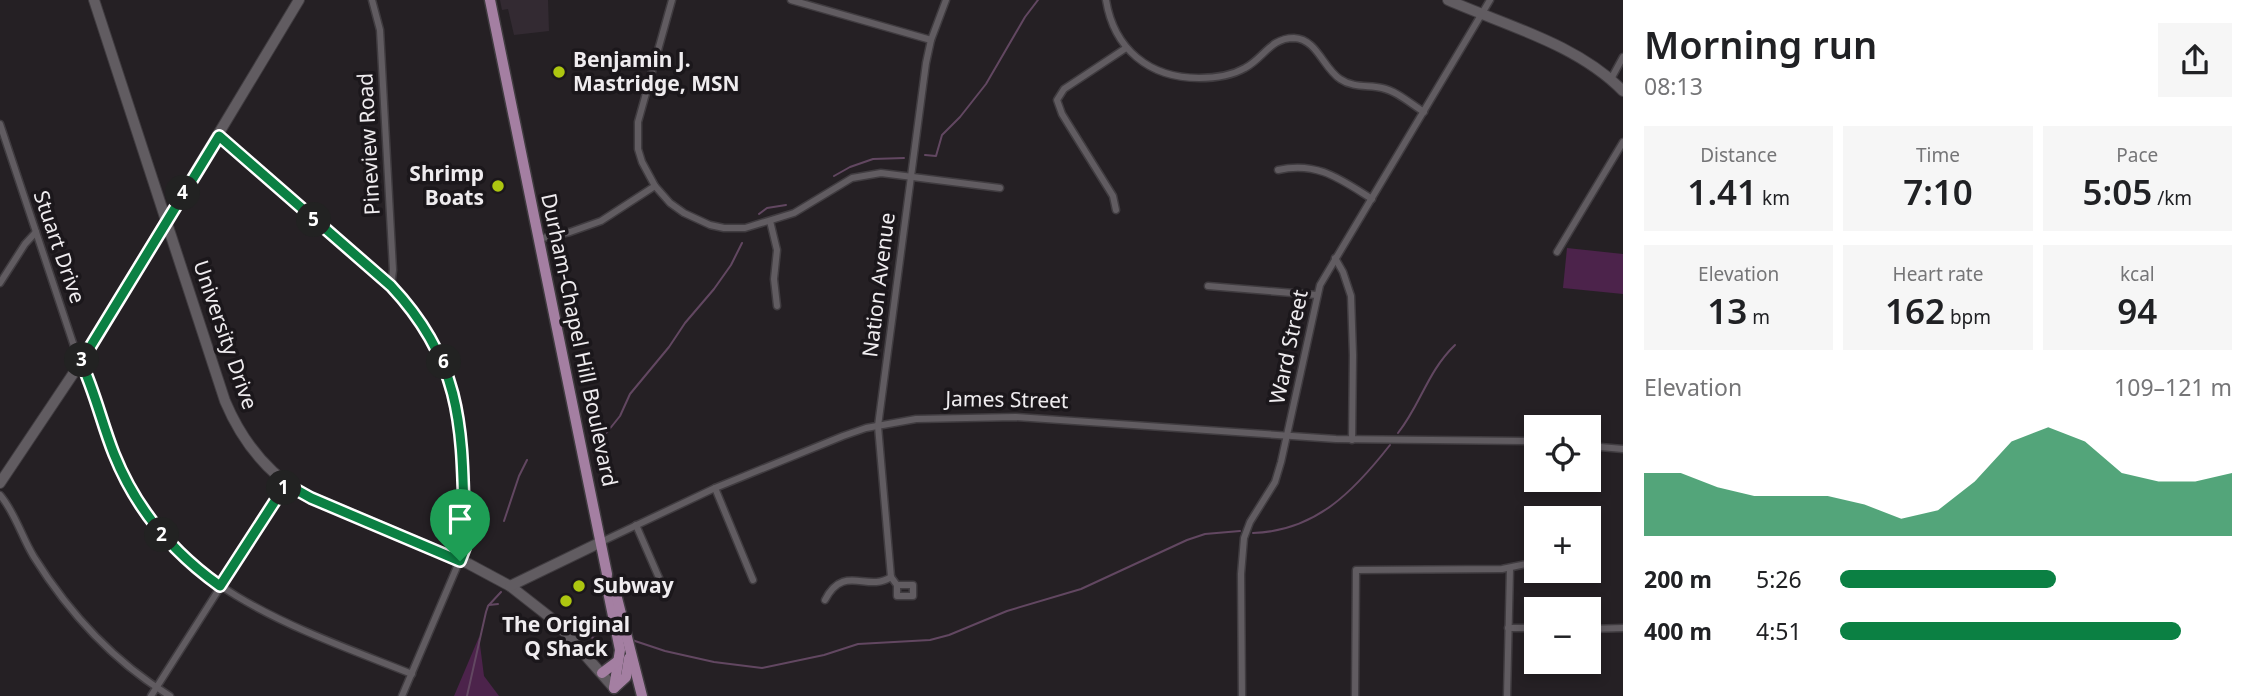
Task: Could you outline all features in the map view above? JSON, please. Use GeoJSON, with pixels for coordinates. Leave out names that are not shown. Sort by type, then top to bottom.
{"type":"FeatureCollection","features":[{"type":"Feature","properties":{"kind":"main road","name":"Durham-Chapel Hill Boulevard"},"geometry":{"type":"LineString","coordinates":[[489,0],[607,574],[606,583],[619,645],[617,692]]}},
{"type":"Feature","properties":{"kind":"main road"},"geometry":{"type":"LineString","coordinates":[[607,574],[614,584],[642,696]]}},
{"type":"Feature","properties":{"kind":"main road"},"geometry":{"type":"LineString","coordinates":[[617,692],[626,677],[630,652]]}},
{"type":"Feature","properties":{"kind":"main road"},"geometry":{"type":"LineString","coordinates":[[602,673],[618,661]]}},
{"type":"Feature","properties":{"kind":"street","name":"University Drive"},"geometry":{"type":"LineString","coordinates":[[94,0],[232,417],[254,452],[286,484],[311,498],[460,561],[510,586],[556,622],[617,692]]}},
{"type":"Feature","properties":{"kind":"street"},"geometry":{"type":"LineString","coordinates":[[0,483],[81,362],[299,0]]}},
{"type":"Feature","properties":{"kind":"street","name":"Pineview Road"},"geometry":{"type":"LineString","coordinates":[[372,0],[380,30],[393,270],[391,286]]}},
{"type":"Feature","properties":{"kind":"street"},"geometry":{"type":"LineString","coordinates":[[672,0],[645,92],[638,132],[639,154],[655,186],[674,208],[710,225],[736,229],[770,221],[802,209],[852,178],[881,173],[1000,188]]}},
{"type":"Feature","properties":{"kind":"street"},"geometry":{"type":"LineString","coordinates":[[791,0],[931,40]]}},
{"type":"Feature","properties":{"kind":"street","name":"Nation Avenue"},"geometry":{"type":"LineString","coordinates":[[891,577],[878,426],[931,40],[946,0]]}},
{"type":"Feature","properties":{"kind":"street"},"geometry":{"type":"LineString","coordinates":[[1106,0],[1111,23],[1126,48],[1138,61],[1158,72],[1187,78],[1233,74],[1245,68],[1278,41],[1300,39],[1313,46],[1329,71],[1341,80],[1387,90],[1424,112]]}},
{"type":"Feature","properties":{"kind":"street"},"geometry":{"type":"LineString","coordinates":[[1448,0],[1574,54],[1611,79],[1623,91]]}},
{"type":"Feature","properties":{"kind":"street","name":"Ward Street"},"geometry":{"type":"LineString","coordinates":[[1242,696],[1241,573],[1244,538],[1250,522],[1275,482],[1317,295],[1324,276],[1490,0]]}},
{"type":"Feature","properties":{"kind":"street"},"geometry":{"type":"LineString","coordinates":[[1115,210],[1113,196],[1062,114],[1057,100],[1063,89],[1126,48]]}},
{"type":"Feature","properties":{"kind":"street"},"geometry":{"type":"LineString","coordinates":[[1611,79],[1623,57]]}},
{"type":"Feature","properties":{"kind":"street","name":"Stuart Drive"},"geometry":{"type":"LineString","coordinates":[[0,124],[114,453],[137,501],[181,555],[220,586],[252,606],[282,620],[412,674]]}},
{"type":"Feature","properties":{"kind":"street"},"geometry":{"type":"LineString","coordinates":[[219,136],[391,286],[428,332],[443,360],[452,387],[459,422],[465,548],[402,696]]}},
{"type":"Feature","properties":{"kind":"street"},"geometry":{"type":"LineString","coordinates":[[1557,252],[1623,142]]}},
{"type":"Feature","properties":{"kind":"street"},"geometry":{"type":"LineString","coordinates":[[1278,170],[1297,166],[1315,169],[1337,177],[1372,199]]}},
{"type":"Feature","properties":{"kind":"street"},"geometry":{"type":"LineString","coordinates":[[538,239],[601,221],[655,186]]}},
{"type":"Feature","properties":{"kind":"street"},"geometry":{"type":"LineString","coordinates":[[770,221],[778,255],[774,279],[778,306]]}},
{"type":"Feature","properties":{"kind":"street"},"geometry":{"type":"LineString","coordinates":[[0,283],[36,232]]}},
{"type":"Feature","properties":{"kind":"street"},"geometry":{"type":"LineString","coordinates":[[1335,258],[1351,296],[1352,440]]}},
{"type":"Feature","properties":{"kind":"street"},"geometry":{"type":"LineString","coordinates":[[1208,286],[1317,295]]}},
{"type":"Feature","properties":{"kind":"street","name":"James Street"},"geometry":{"type":"LineString","coordinates":[[510,586],[715,488],[843,436],[878,426],[931,418],[1016,416],[1352,440],[1524,442]]}},
{"type":"Feature","properties":{"kind":"street"},"geometry":{"type":"LineString","coordinates":[[1601,447],[1623,449]]}},
{"type":"Feature","properties":{"kind":"street"},"geometry":{"type":"LineString","coordinates":[[151,696],[286,484]]}},
{"type":"Feature","properties":{"kind":"street"},"geometry":{"type":"LineString","coordinates":[[715,488],[753,580]]}},
{"type":"Feature","properties":{"kind":"street"},"geometry":{"type":"LineString","coordinates":[[0,495],[49,581],[77,618],[120,659],[170,696]]}},
{"type":"Feature","properties":{"kind":"street"},"geometry":{"type":"LineString","coordinates":[[636,526],[663,587]]}},
{"type":"Feature","properties":{"kind":"street"},"geometry":{"type":"LineString","coordinates":[[1355,696],[1356,570],[1510,569],[1524,565]]}},
{"type":"Feature","properties":{"kind":"street"},"geometry":{"type":"LineString","coordinates":[[1507,696],[1510,569]]}},
{"type":"Feature","properties":{"kind":"street"},"geometry":{"type":"LineString","coordinates":[[825,600],[831,588],[842,581],[882,581],[891,577],[897,585]]}},
{"type":"Feature","properties":{"kind":"street"},"geometry":{"type":"LineString","coordinates":[[1508,628],[1524,628]]}},
{"type":"Feature","properties":{"kind":"street"},"geometry":{"type":"LineString","coordinates":[[1601,629],[1623,628]]}},
{"type":"Feature","properties":{"kind":"shaded area"},"geometry":{"type":"Polygon","coordinates":[[[500,0],[548,0],[549,31],[514,35],[508,9],[502,10],[500,0]]]}},
{"type":"Feature","properties":{"kind":"shaded area"},"geometry":{"type":"Polygon","coordinates":[[[1567,248],[1623,254],[1623,294],[1563,288],[1567,248]]]}},
{"type":"Feature","properties":{"kind":"shaded area"},"geometry":{"type":"Polygon","coordinates":[[[479,637],[484,676],[499,696],[454,696],[479,637]]]}},
{"type":"Feature","properties":{"kind":"waterway"},"geometry":{"type":"LineString","coordinates":[[925,155],[936,156],[942,135],[986,84],[1025,17],[1038,0]]}},
{"type":"Feature","properties":{"kind":"waterway"},"geometry":{"type":"LineString","coordinates":[[834,176],[873,159],[904,158]]}},
{"type":"Feature","properties":{"kind":"waterway"},"geometry":{"type":"LineString","coordinates":[[759,214],[767,208],[786,205]]}},
{"type":"Feature","properties":{"kind":"waterway"},"geometry":{"type":"LineString","coordinates":[[604,436],[620,416],[630,394],[714,289],[742,243]]}},
{"type":"Feature","properties":{"kind":"waterway"},"geometry":{"type":"LineString","coordinates":[[1398,433],[1445,355],[1455,345]]}},
{"type":"Feature","properties":{"kind":"waterway"},"geometry":{"type":"LineString","coordinates":[[1253,533],[1275,531],[1315,516],[1347,493],[1390,445]]}},
{"type":"Feature","properties":{"kind":"waterway"},"geometry":{"type":"LineString","coordinates":[[504,521],[527,460]]}},
{"type":"Feature","properties":{"kind":"waterway"},"geometry":{"type":"LineString","coordinates":[[632,640],[714,662],[762,668],[824,655],[858,644],[930,640],[1007,611],[1081,589],[1187,540],[1205,534],[1240,531]]}},
{"type":"Feature","properties":{"kind":"waterway"},"geometry":{"type":"LineString","coordinates":[[467,696],[486,612],[501,592]]}},
{"type":"Feature","properties":{"kind":"waterway"},"geometry":{"type":"LineString","coordinates":[[489,605],[498,604]]}},
{"type":"Feature","properties":{"kind":"waterway"},"geometry":{"type":"LineString","coordinates":[[583,637],[599,638]]}},
{"type":"Feature","properties":{"kind":"place","name":"Benjamin J. Mastridge, MSN"},"geometry":{"type":"Point","coordinates":[559,72]}},
{"type":"Feature","properties":{"kind":"place","name":"Shrimp Boats"},"geometry":{"type":"Point","coordinates":[498,186]}},
{"type":"Feature","properties":{"kind":"place","name":"Subway"},"geometry":{"type":"Point","coordinates":[579,586]}},
{"type":"Feature","properties":{"kind":"place","name":"The Original Q Shack"},"geometry":{"type":"Point","coordinates":[566,601]}},
{"type":"Feature","properties":{"kind":"route"},"geometry":{"type":"LineString","coordinates":[[219,136],[391,286],[415,313],[436,345],[448,372],[459,422],[465,548],[460,561],[311,498],[286,484],[220,586],[181,555],[137,501],[114,453],[81,362],[219,136]]}}]}
